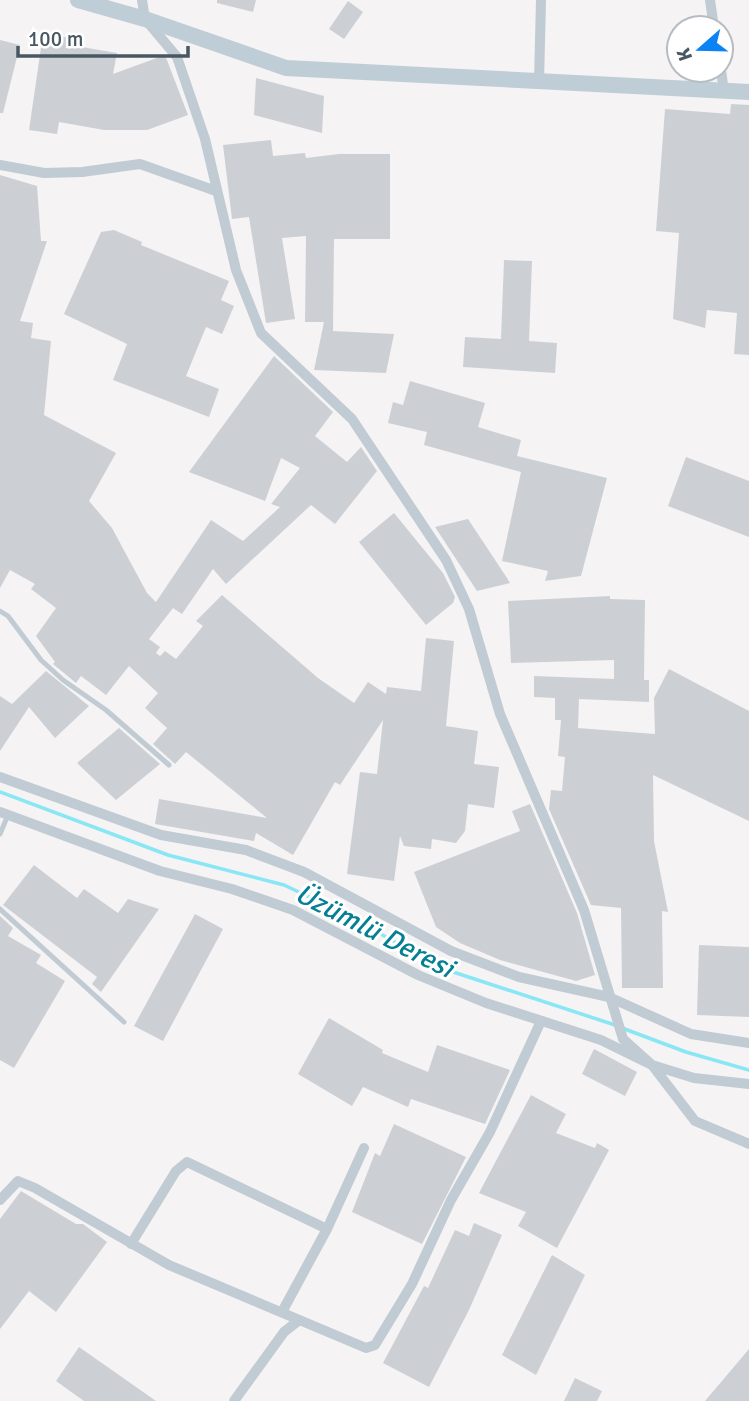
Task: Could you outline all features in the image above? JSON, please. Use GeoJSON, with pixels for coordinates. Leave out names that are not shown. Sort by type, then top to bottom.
{"type":"FeatureCollection","features":[{"type":"Feature","properties":{"kind":"street"},"geometry":{"type":"LineString","coordinates":[[78,0],[145,19],[286,68],[749,92]]}},
{"type":"Feature","properties":{"kind":"street"},"geometry":{"type":"LineString","coordinates":[[142,0],[145,19],[177,57],[205,139],[236,270],[261,333],[352,419],[446,560],[469,609],[500,714],[584,910],[622,1035],[652,1065],[695,1121],[749,1144]]}},
{"type":"Feature","properties":{"kind":"street"},"geometry":{"type":"LineString","coordinates":[[539,82],[541,0]]}},
{"type":"Feature","properties":{"kind":"street"},"geometry":{"type":"LineString","coordinates":[[723,84],[724,92]]}},
{"type":"Feature","properties":{"kind":"street"},"geometry":{"type":"LineString","coordinates":[[0,165],[44,173],[82,172],[140,164],[216,191]]}},
{"type":"Feature","properties":{"kind":"street"},"geometry":{"type":"LineString","coordinates":[[0,777],[161,835],[246,850],[304,872],[451,951],[519,977],[609,997],[691,1034],[749,1043]]}},
{"type":"Feature","properties":{"kind":"street"},"geometry":{"type":"LineString","coordinates":[[4,814],[160,872],[232,888],[293,910],[418,975],[541,1021],[601,1040],[652,1065],[694,1078],[749,1084]]}},
{"type":"Feature","properties":{"kind":"street"},"geometry":{"type":"LineString","coordinates":[[0,1200],[19,1181],[169,1265],[366,1348],[374,1345],[412,1284],[450,1200],[490,1132],[541,1021]]}},
{"type":"Feature","properties":{"kind":"street"},"geometry":{"type":"LineString","coordinates":[[282,1312],[327,1229],[365,1149]]}},
{"type":"Feature","properties":{"kind":"street"},"geometry":{"type":"LineString","coordinates":[[131,1244],[176,1171],[187,1162],[327,1229]]}},
{"type":"Feature","properties":{"kind":"street"},"geometry":{"type":"LineString","coordinates":[[234,1401],[284,1332],[298,1321]]}},
{"type":"Feature","properties":{"kind":"lane"},"geometry":{"type":"LineString","coordinates":[[0,611],[8,615],[41,660],[63,680],[106,710],[169,765]]}},
{"type":"Feature","properties":{"kind":"lane"},"geometry":{"type":"LineString","coordinates":[[0,834],[4,814]]}},
{"type":"Feature","properties":{"kind":"lane"},"geometry":{"type":"LineString","coordinates":[[0,908],[124,1022]]}},
{"type":"Feature","properties":{"kind":"building"},"geometry":{"type":"Polygon","coordinates":[[[217,0],[256,0],[253,12],[217,3],[217,0]]]}},
{"type":"Feature","properties":{"kind":"building"},"geometry":{"type":"Polygon","coordinates":[[[348,1],[363,12],[344,39],[329,29],[348,1]]]}},
{"type":"Feature","properties":{"kind":"building"},"geometry":{"type":"Polygon","coordinates":[[[43,34],[71,38],[70,45],[117,53],[113,74],[165,55],[188,115],[147,130],[104,130],[59,122],[57,134],[29,130],[43,34]]]}},
{"type":"Feature","properties":{"kind":"building"},"geometry":{"type":"Polygon","coordinates":[[[0,40],[20,45],[3,113],[0,113],[0,40]]]}},
{"type":"Feature","properties":{"kind":"building"},"geometry":{"type":"Polygon","coordinates":[[[256,78],[324,96],[322,133],[254,115],[256,78]]]}},
{"type":"Feature","properties":{"kind":"building"},"geometry":{"type":"Polygon","coordinates":[[[731,104],[749,105],[749,355],[734,354],[737,313],[707,310],[705,328],[673,319],[679,233],[656,231],[665,109],[730,114],[731,104]]]}},
{"type":"Feature","properties":{"kind":"building"},"geometry":{"type":"Polygon","coordinates":[[[271,140],[273,156],[305,153],[306,158],[339,154],[390,154],[390,239],[334,239],[333,331],[394,334],[386,373],[314,370],[324,322],[305,322],[306,236],[282,238],[295,319],[266,323],[249,217],[232,219],[223,145],[271,140]]]}},
{"type":"Feature","properties":{"kind":"building"},"geometry":{"type":"Polygon","coordinates":[[[0,175],[37,186],[41,241],[47,241],[20,321],[33,323],[31,338],[51,341],[44,415],[116,453],[89,501],[112,528],[147,593],[156,602],[211,520],[243,541],[280,507],[271,504],[300,468],[281,458],[265,501],[189,472],[274,356],[333,412],[315,436],[347,462],[361,447],[377,471],[335,524],[311,505],[226,584],[213,569],[182,614],[173,608],[149,639],[160,647],[156,653],[160,656],[165,651],[176,659],[203,626],[196,621],[222,595],[318,678],[354,703],[368,682],[386,694],[387,687],[421,691],[426,638],[454,641],[446,726],[478,731],[474,764],[499,767],[494,808],[468,804],[465,831],[456,843],[432,839],[431,849],[404,846],[400,836],[394,881],[347,874],[360,772],[377,774],[383,720],[340,785],[335,782],[293,855],[256,833],[254,841],[155,824],[159,799],[267,818],[186,752],[175,764],[153,744],[167,728],[145,708],[158,693],[129,666],[106,695],[81,676],[76,683],[53,664],[55,662],[36,636],[56,608],[31,589],[35,584],[10,570],[0,588],[0,175]]]}},
{"type":"Feature","properties":{"kind":"building"},"geometry":{"type":"Polygon","coordinates":[[[114,230],[142,242],[141,245],[229,281],[221,300],[234,306],[222,334],[206,327],[186,376],[219,389],[209,417],[113,380],[127,344],[64,314],[101,232],[114,230]]]}},
{"type":"Feature","properties":{"kind":"building"},"geometry":{"type":"Polygon","coordinates":[[[504,260],[532,261],[529,341],[557,343],[555,373],[463,367],[465,337],[501,339],[504,260]]]}},
{"type":"Feature","properties":{"kind":"building"},"geometry":{"type":"Polygon","coordinates":[[[410,381],[485,403],[478,427],[521,440],[517,456],[607,478],[581,576],[545,581],[548,571],[502,561],[521,472],[424,445],[427,432],[388,423],[393,402],[403,405],[410,381]]]}},
{"type":"Feature","properties":{"kind":"building"},"geometry":{"type":"Polygon","coordinates":[[[686,457],[749,481],[749,537],[668,506],[686,457]]]}},
{"type":"Feature","properties":{"kind":"building"},"geometry":{"type":"Polygon","coordinates":[[[394,513],[443,573],[455,597],[453,603],[426,625],[359,542],[394,513]]]}},
{"type":"Feature","properties":{"kind":"building"},"geometry":{"type":"Polygon","coordinates":[[[468,519],[510,583],[477,591],[435,527],[468,519]]]}},
{"type":"Feature","properties":{"kind":"building"},"geometry":{"type":"Polygon","coordinates":[[[610,596],[610,599],[645,600],[644,680],[649,680],[649,702],[579,699],[578,728],[655,734],[654,698],[669,669],[749,711],[749,821],[653,775],[654,841],[668,912],[662,911],[663,988],[622,988],[621,908],[591,905],[549,809],[551,790],[562,791],[565,757],[558,756],[561,720],[555,720],[555,698],[534,697],[534,676],[614,679],[614,660],[511,663],[508,601],[610,596]]]}},
{"type":"Feature","properties":{"kind":"building"},"geometry":{"type":"Polygon","coordinates":[[[46,671],[89,706],[55,738],[29,707],[0,751],[0,696],[12,704],[46,671]]]}},
{"type":"Feature","properties":{"kind":"building"},"geometry":{"type":"Polygon","coordinates":[[[119,728],[160,764],[116,800],[77,763],[119,728]]]}},
{"type":"Feature","properties":{"kind":"building"},"geometry":{"type":"Polygon","coordinates":[[[530,804],[577,913],[595,975],[576,981],[500,960],[460,943],[436,927],[414,872],[520,831],[512,811],[530,804]]]}},
{"type":"Feature","properties":{"kind":"building"},"geometry":{"type":"Polygon","coordinates":[[[34,865],[77,898],[84,889],[118,913],[128,899],[159,909],[101,992],[92,984],[97,977],[3,905],[34,865]]]}},
{"type":"Feature","properties":{"kind":"building"},"geometry":{"type":"Polygon","coordinates":[[[195,914],[223,929],[163,1041],[134,1026],[195,914]]]}},
{"type":"Feature","properties":{"kind":"building"},"geometry":{"type":"Polygon","coordinates":[[[0,916],[13,928],[8,936],[41,955],[36,963],[65,981],[14,1068],[0,1060],[0,916]]]}},
{"type":"Feature","properties":{"kind":"building"},"geometry":{"type":"Polygon","coordinates":[[[699,945],[749,947],[749,1017],[697,1015],[699,945]]]}},
{"type":"Feature","properties":{"kind":"building"},"geometry":{"type":"Polygon","coordinates":[[[329,1018],[383,1050],[382,1053],[428,1072],[437,1045],[510,1070],[485,1124],[411,1099],[408,1107],[363,1087],[352,1106],[298,1074],[329,1018]]]}},
{"type":"Feature","properties":{"kind":"building"},"geometry":{"type":"Polygon","coordinates":[[[594,1049],[637,1072],[625,1096],[582,1074],[594,1049]]]}},
{"type":"Feature","properties":{"kind":"building"},"geometry":{"type":"Polygon","coordinates":[[[531,1095],[566,1114],[556,1133],[595,1148],[597,1143],[609,1150],[557,1248],[518,1226],[526,1212],[479,1193],[531,1095]]]}},
{"type":"Feature","properties":{"kind":"building"},"geometry":{"type":"Polygon","coordinates":[[[394,1124],[466,1157],[422,1244],[352,1212],[375,1153],[380,1156],[394,1124]]]}},
{"type":"Feature","properties":{"kind":"building"},"geometry":{"type":"Polygon","coordinates":[[[21,1191],[76,1224],[83,1224],[107,1242],[56,1312],[29,1291],[0,1329],[0,1219],[21,1191]]]}},
{"type":"Feature","properties":{"kind":"building"},"geometry":{"type":"Polygon","coordinates":[[[474,1223],[502,1235],[469,1310],[429,1387],[383,1363],[424,1286],[428,1288],[455,1230],[469,1236],[474,1223]]]}},
{"type":"Feature","properties":{"kind":"building"},"geometry":{"type":"Polygon","coordinates":[[[552,1255],[585,1275],[536,1375],[502,1355],[552,1255]]]}},
{"type":"Feature","properties":{"kind":"building"},"geometry":{"type":"Polygon","coordinates":[[[79,1347],[156,1401],[84,1401],[56,1381],[79,1347]]]}},
{"type":"Feature","properties":{"kind":"building"},"geometry":{"type":"Polygon","coordinates":[[[749,1349],[749,1401],[705,1401],[749,1349]]]}},
{"type":"Feature","properties":{"kind":"building"},"geometry":{"type":"Polygon","coordinates":[[[575,1378],[602,1391],[597,1401],[564,1401],[575,1378]]]}},
{"type":"Feature","properties":{"kind":"waterway","name":"Üzümlü Deresi"},"geometry":{"type":"LineString","coordinates":[[0,792],[168,855],[284,885],[347,915],[441,968],[615,1025]]}},
{"type":"Feature","properties":{"kind":"waterway","name":"Üzümlü Deresi"},"geometry":{"type":"LineString","coordinates":[[622,1028],[686,1052],[749,1070]]}}]}
